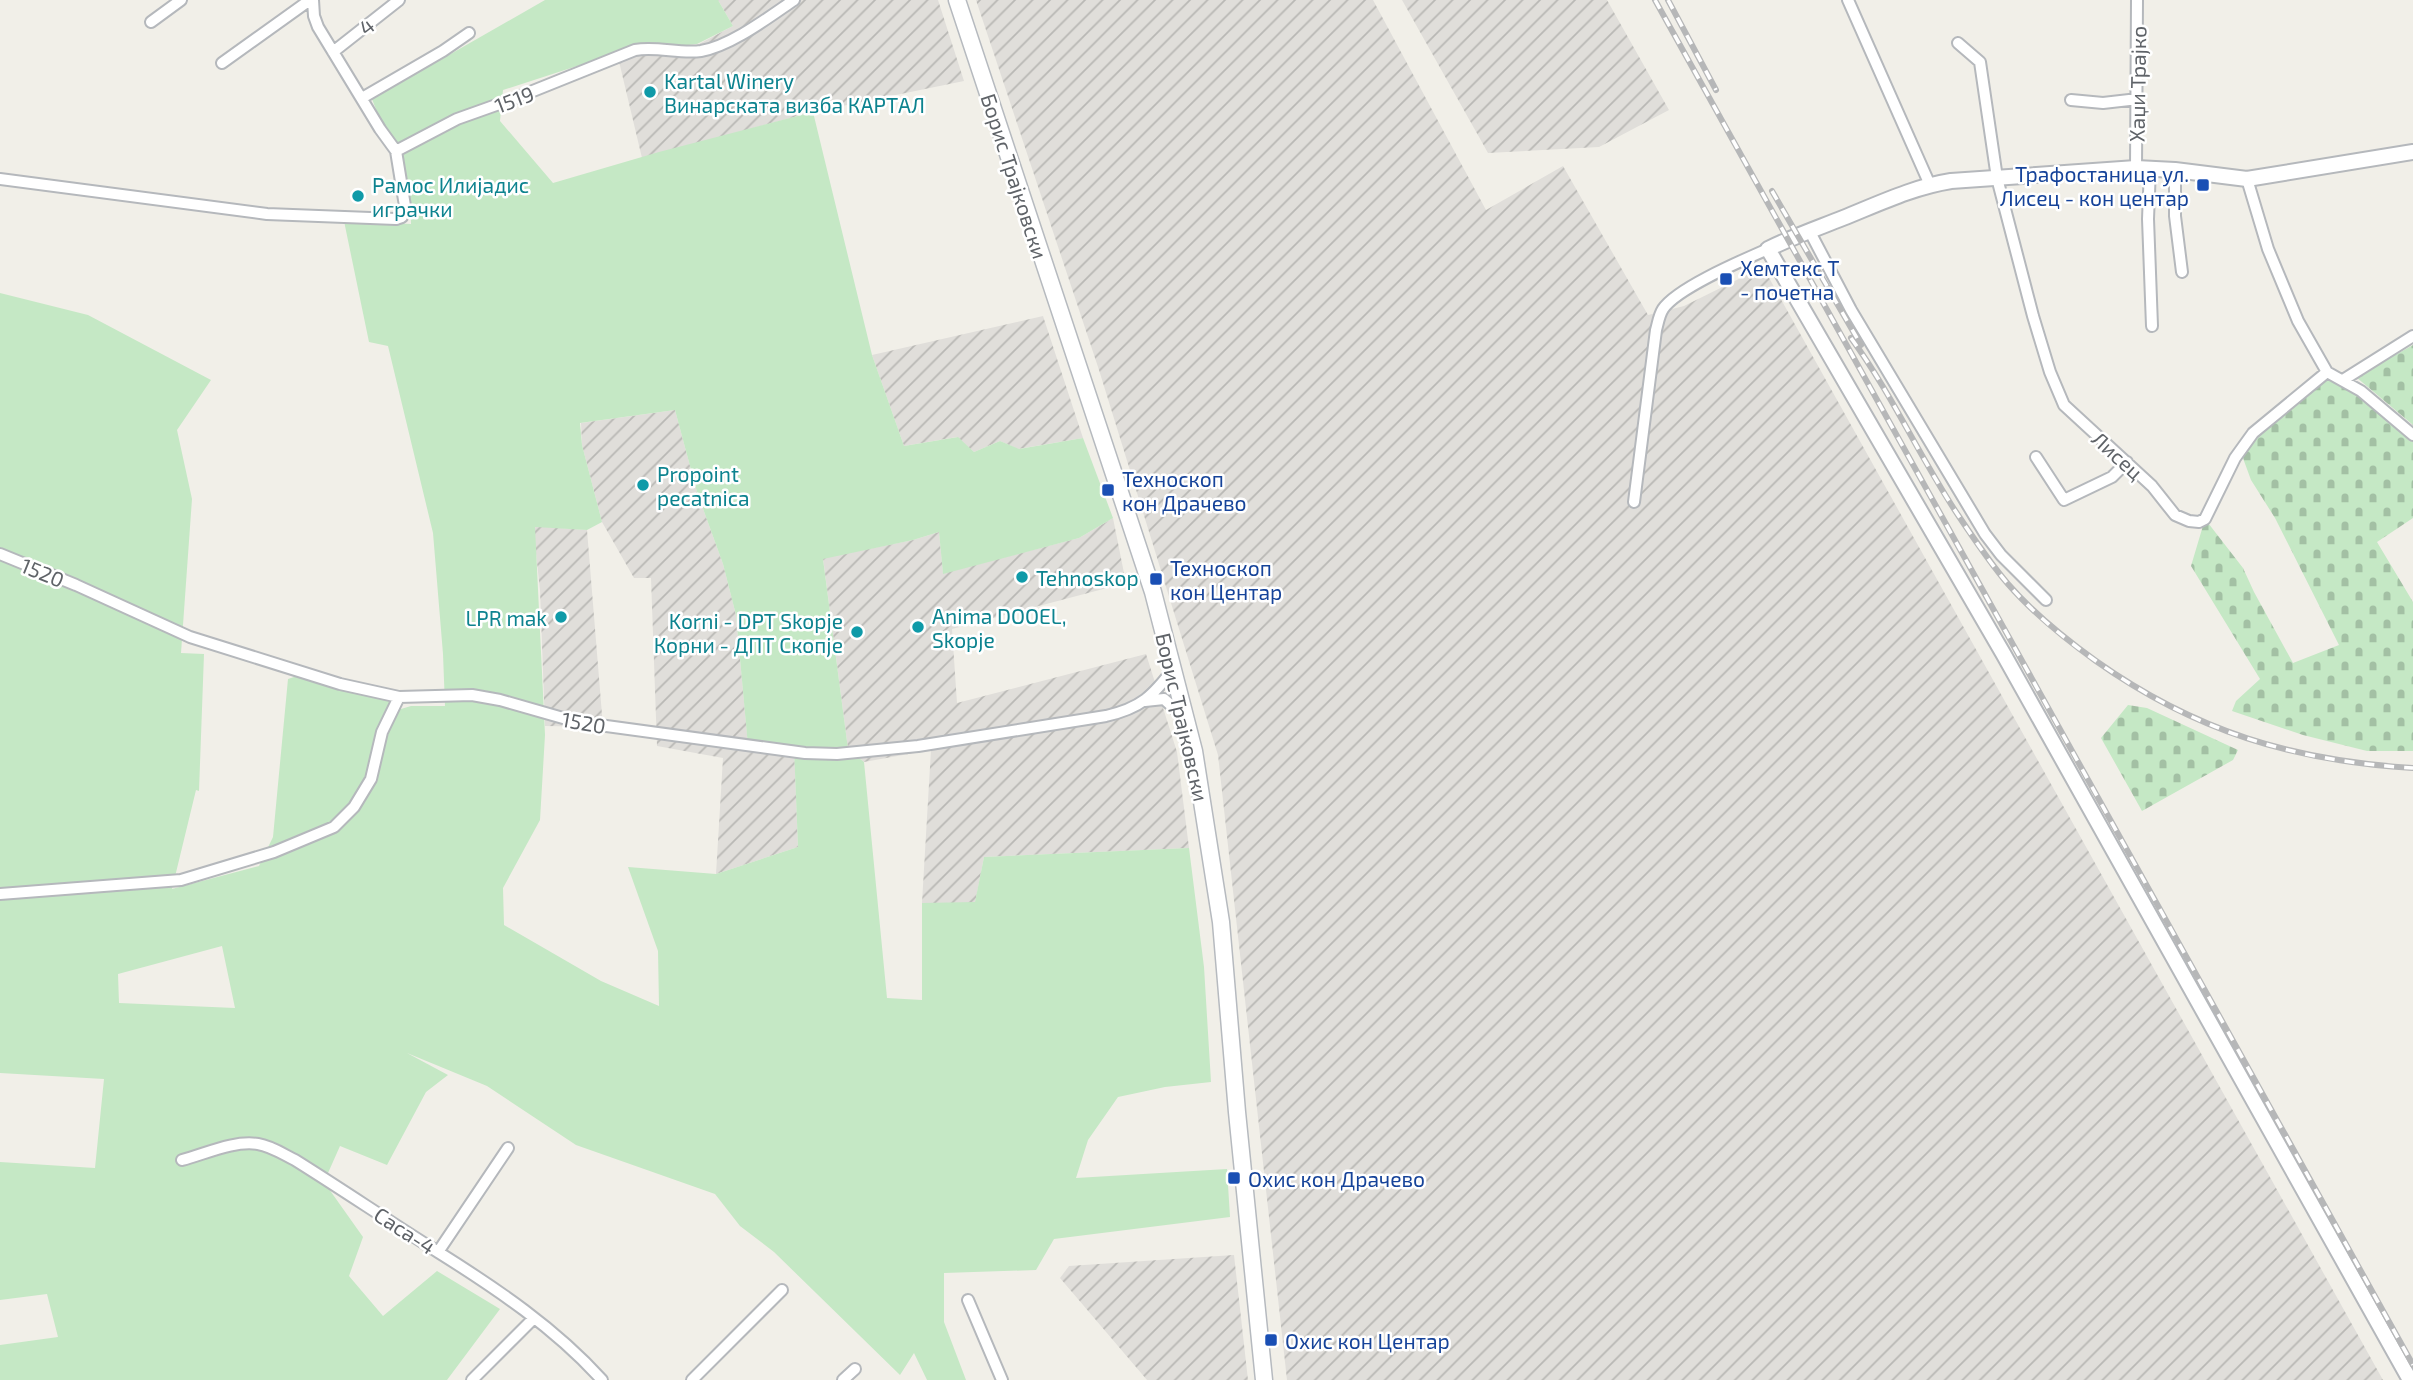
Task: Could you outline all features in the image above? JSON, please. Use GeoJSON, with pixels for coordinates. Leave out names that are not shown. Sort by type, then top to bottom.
{"type":"FeatureCollection","features":[{"type":"Feature","properties":{"kind":"main road","name":"Борис Трајковски"},"geometry":{"type":"LineString","coordinates":[[957,0],[1141,557],[1187,720],[1207,823],[1221,922],[1264,1380]]}},
{"type":"Feature","properties":{"kind":"street"},"geometry":{"type":"LineString","coordinates":[[151,22],[181,0]]}},
{"type":"Feature","properties":{"kind":"street"},"geometry":{"type":"LineString","coordinates":[[0,179],[268,214],[396,219],[402,217],[405,206],[396,151],[380,130],[315,20],[312,0],[222,63]]}},
{"type":"Feature","properties":{"kind":"street","name":"4"},"geometry":{"type":"LineString","coordinates":[[333,52],[399,0]]}},
{"type":"Feature","properties":{"kind":"street","name":"1519"},"geometry":{"type":"LineString","coordinates":[[396,151],[457,119],[635,50],[650,47],[702,51],[726,42],[794,0]]}},
{"type":"Feature","properties":{"kind":"street"},"geometry":{"type":"LineString","coordinates":[[1848,0],[1930,185]]}},
{"type":"Feature","properties":{"kind":"street","name":"Хаџи Трајко"},"geometry":{"type":"LineString","coordinates":[[2137,0],[2138,99],[2148,219],[2152,326]]}},
{"type":"Feature","properties":{"kind":"street"},"geometry":{"type":"LineString","coordinates":[[362,98],[469,33]]}},
{"type":"Feature","properties":{"kind":"street","name":"Лисец"},"geometry":{"type":"LineString","coordinates":[[1958,43],[1980,62],[1997,178],[2050,372],[2064,405],[2152,486],[2175,515],[2189,522],[2204,519],[2235,458],[2253,433],[2327,372]]}},
{"type":"Feature","properties":{"kind":"street"},"geometry":{"type":"LineString","coordinates":[[2071,100],[2102,103],[2138,99]]}},
{"type":"Feature","properties":{"kind":"street"},"geometry":{"type":"LineString","coordinates":[[1634,502],[1656,330],[1661,312],[1670,301],[1685,291],[1798,234],[1810,232],[1930,185],[2143,168],[2247,179],[2413,152]]}},
{"type":"Feature","properties":{"kind":"street"},"geometry":{"type":"LineString","coordinates":[[2175,170],[2175,216],[2182,272]]}},
{"type":"Feature","properties":{"kind":"street"},"geometry":{"type":"LineString","coordinates":[[2247,179],[2268,249],[2298,321],[2327,372],[2370,398],[2413,435]]}},
{"type":"Feature","properties":{"kind":"street"},"geometry":{"type":"LineString","coordinates":[[1810,232],[1851,310],[1985,534],[2001,555],[2046,600]]}},
{"type":"Feature","properties":{"kind":"street"},"geometry":{"type":"LineString","coordinates":[[1768,249],[2004,655],[2410,1380]]}},
{"type":"Feature","properties":{"kind":"street"},"geometry":{"type":"LineString","coordinates":[[2343,380],[2413,337]]}},
{"type":"Feature","properties":{"kind":"street"},"geometry":{"type":"LineString","coordinates":[[2036,457],[2064,500],[2112,477],[2127,462]]}},
{"type":"Feature","properties":{"kind":"street","name":"1520"},"geometry":{"type":"LineString","coordinates":[[0,554],[190,637],[340,684],[399,697],[471,695],[500,700],[577,722],[806,753],[837,754],[918,746],[1084,721],[1127,711],[1145,701],[1174,668]]}},
{"type":"Feature","properties":{"kind":"street"},"geometry":{"type":"LineString","coordinates":[[0,894],[181,880],[274,852],[334,827],[354,807],[371,779],[382,732],[399,697]]}},
{"type":"Feature","properties":{"kind":"street"},"geometry":{"type":"LineString","coordinates":[[1145,701],[1164,699],[1187,720]]}},
{"type":"Feature","properties":{"kind":"street","name":"Саса-4"},"geometry":{"type":"LineString","coordinates":[[182,1160],[241,1144],[258,1144],[270,1148],[324,1178],[467,1269],[534,1318],[602,1380]]}},
{"type":"Feature","properties":{"kind":"street"},"geometry":{"type":"LineString","coordinates":[[438,1252],[508,1148]]}},
{"type":"Feature","properties":{"kind":"street"},"geometry":{"type":"LineString","coordinates":[[692,1380],[782,1290]]}},
{"type":"Feature","properties":{"kind":"street"},"geometry":{"type":"LineString","coordinates":[[968,1300],[1002,1380]]}},
{"type":"Feature","properties":{"kind":"street"},"geometry":{"type":"LineString","coordinates":[[472,1380],[534,1318]]}},
{"type":"Feature","properties":{"kind":"street"},"geometry":{"type":"LineString","coordinates":[[843,1380],[855,1369]]}},
{"type":"Feature","properties":{"kind":"shaded area"},"geometry":{"type":"Polygon","coordinates":[[[718,0],[938,0],[964,81],[813,112],[642,158],[617,53],[697,45],[733,26],[718,0]]]}},
{"type":"Feature","properties":{"kind":"shaded area"},"geometry":{"type":"Polygon","coordinates":[[[976,0],[1373,0],[1486,210],[1563,166],[1648,315],[1684,306],[1763,267],[2383,1380],[1287,1380],[1218,755],[1099,370],[976,0]]]}},
{"type":"Feature","properties":{"kind":"shaded area"},"geometry":{"type":"Polygon","coordinates":[[[1402,0],[1607,0],[1669,110],[1599,147],[1488,153],[1402,0]]]}},
{"type":"Feature","properties":{"kind":"shaded area"},"geometry":{"type":"Polygon","coordinates":[[[1043,316],[1083,438],[1018,449],[1000,441],[974,452],[957,437],[904,446],[872,355],[1043,316]]]}},
{"type":"Feature","properties":{"kind":"shaded area"},"geometry":{"type":"Polygon","coordinates":[[[675,410],[697,492],[723,564],[736,615],[748,745],[794,745],[798,847],[716,874],[723,758],[657,746],[651,578],[634,578],[602,522],[582,445],[581,423],[675,410]]]}},
{"type":"Feature","properties":{"kind":"shaded area"},"geometry":{"type":"Polygon","coordinates":[[[1113,518],[1126,583],[952,629],[957,703],[1146,654],[1177,752],[1189,848],[984,857],[975,903],[922,903],[931,750],[864,762],[848,749],[823,558],[913,540],[939,532],[943,573],[1079,538],[1113,518]]]}},
{"type":"Feature","properties":{"kind":"shaded area"},"geometry":{"type":"Polygon","coordinates":[[[533,526],[587,530],[603,727],[545,726],[540,590],[533,526]]]}},
{"type":"Feature","properties":{"kind":"shaded area"},"geometry":{"type":"Polygon","coordinates":[[[1234,1255],[1248,1380],[1147,1380],[1060,1278],[1069,1266],[1234,1255]]]}},
{"type":"Feature","properties":{"kind":"green space"},"geometry":{"type":"Polygon","coordinates":[[[545,0],[718,0],[733,26],[697,44],[617,53],[503,90],[500,121],[553,183],[813,112],[872,355],[904,446],[958,437],[974,452],[1000,441],[1019,449],[1083,438],[1113,518],[1079,538],[943,574],[939,532],[823,559],[848,749],[864,762],[887,998],[922,1000],[922,903],[975,902],[984,857],[1189,848],[1204,967],[1211,1082],[1165,1087],[1118,1097],[1088,1140],[1076,1178],[1227,1169],[1230,1217],[1054,1239],[1036,1270],[944,1273],[944,1322],[966,1380],[927,1380],[914,1353],[900,1375],[774,1252],[740,1226],[715,1194],[576,1145],[487,1086],[407,1053],[448,1075],[426,1092],[387,1165],[340,1146],[324,1182],[363,1237],[349,1276],[383,1316],[437,1271],[500,1309],[447,1380],[0,1380],[0,1345],[58,1337],[47,1294],[0,1300],[0,1162],[95,1168],[104,1079],[0,1073],[0,293],[88,315],[211,380],[177,430],[192,499],[181,653],[204,654],[199,791],[196,790],[172,889],[259,866],[273,837],[288,679],[309,672],[390,694],[401,709],[411,706],[445,706],[433,533],[388,346],[369,342],[344,221],[411,224],[410,198],[372,99],[545,0]],[[675,410],[580,423],[582,445],[602,522],[587,530],[535,527],[545,735],[540,820],[503,888],[504,925],[601,981],[659,1006],[658,951],[628,867],[716,874],[798,847],[794,748],[748,746],[736,615],[723,564],[697,492],[675,410]],[[222,946],[118,974],[119,1003],[235,1008],[222,946]]]}},
{"type":"Feature","properties":{"kind":"green space"},"geometry":{"type":"Polygon","coordinates":[[[2413,345],[2413,425],[2356,377],[2413,345]]]}},
{"type":"Feature","properties":{"kind":"green space"},"geometry":{"type":"Polygon","coordinates":[[[2327,372],[2413,435],[2413,518],[2377,542],[2413,602],[2413,751],[2367,751],[2303,735],[2232,711],[2236,701],[2260,679],[2191,566],[2205,519],[2243,568],[2293,663],[2339,645],[2275,518],[2251,480],[2240,450],[2327,372]]]}},
{"type":"Feature","properties":{"kind":"green space"},"geometry":{"type":"Polygon","coordinates":[[[2128,705],[2147,708],[2238,750],[2233,760],[2142,811],[2101,738],[2128,705]]]}},
{"type":"Feature","properties":{"kind":"railway"},"geometry":{"type":"LineString","coordinates":[[1655,0],[2413,1365]]}},
{"type":"Feature","properties":{"kind":"railway"},"geometry":{"type":"LineString","coordinates":[[1668,0],[1716,90]]}},
{"type":"Feature","properties":{"kind":"railway"},"geometry":{"type":"LineString","coordinates":[[1772,191],[1861,345]]}},
{"type":"Feature","properties":{"kind":"railway"},"geometry":{"type":"LineString","coordinates":[[1851,338],[1880,381],[1944,493],[1988,559],[2028,605],[2072,643],[2133,685],[2208,724],[2286,750],[2369,764],[2413,768]]}},
{"type":"Feature","properties":{"kind":"place","name":"Kartal Winery Винарската визба КАРТАЛ"},"geometry":{"type":"Point","coordinates":[650,92]}},
{"type":"Feature","properties":{"kind":"place","name":"Трафостаница ул. Лисец - кон центар"},"geometry":{"type":"Point","coordinates":[2203,185]}},
{"type":"Feature","properties":{"kind":"place","name":"Рамос Илијадис играчки"},"geometry":{"type":"Point","coordinates":[358,196]}},
{"type":"Feature","properties":{"kind":"place","name":"Хемтекс Т - почетна"},"geometry":{"type":"Point","coordinates":[1726,279]}},
{"type":"Feature","properties":{"kind":"place","name":"Propoint pecatnica"},"geometry":{"type":"Point","coordinates":[643,485]}},
{"type":"Feature","properties":{"kind":"place","name":"Техноскоп кон Драчево"},"geometry":{"type":"Point","coordinates":[1108,490]}},
{"type":"Feature","properties":{"kind":"place","name":"Tehnoskop"},"geometry":{"type":"Point","coordinates":[1022,577]}},
{"type":"Feature","properties":{"kind":"place","name":"Техноскоп кон Центар"},"geometry":{"type":"Point","coordinates":[1156,579]}},
{"type":"Feature","properties":{"kind":"place","name":"LPR mak"},"geometry":{"type":"Point","coordinates":[561,617]}},
{"type":"Feature","properties":{"kind":"place","name":"Anima DOOEL, Skopje"},"geometry":{"type":"Point","coordinates":[918,627]}},
{"type":"Feature","properties":{"kind":"place","name":"Korni - DPT Skopje Корни - ДПТ Скопје"},"geometry":{"type":"Point","coordinates":[857,632]}},
{"type":"Feature","properties":{"kind":"place","name":"Охис кон Драчево"},"geometry":{"type":"Point","coordinates":[1234,1178]}},
{"type":"Feature","properties":{"kind":"place","name":"Охис кон Центар"},"geometry":{"type":"Point","coordinates":[1271,1340]}}]}
